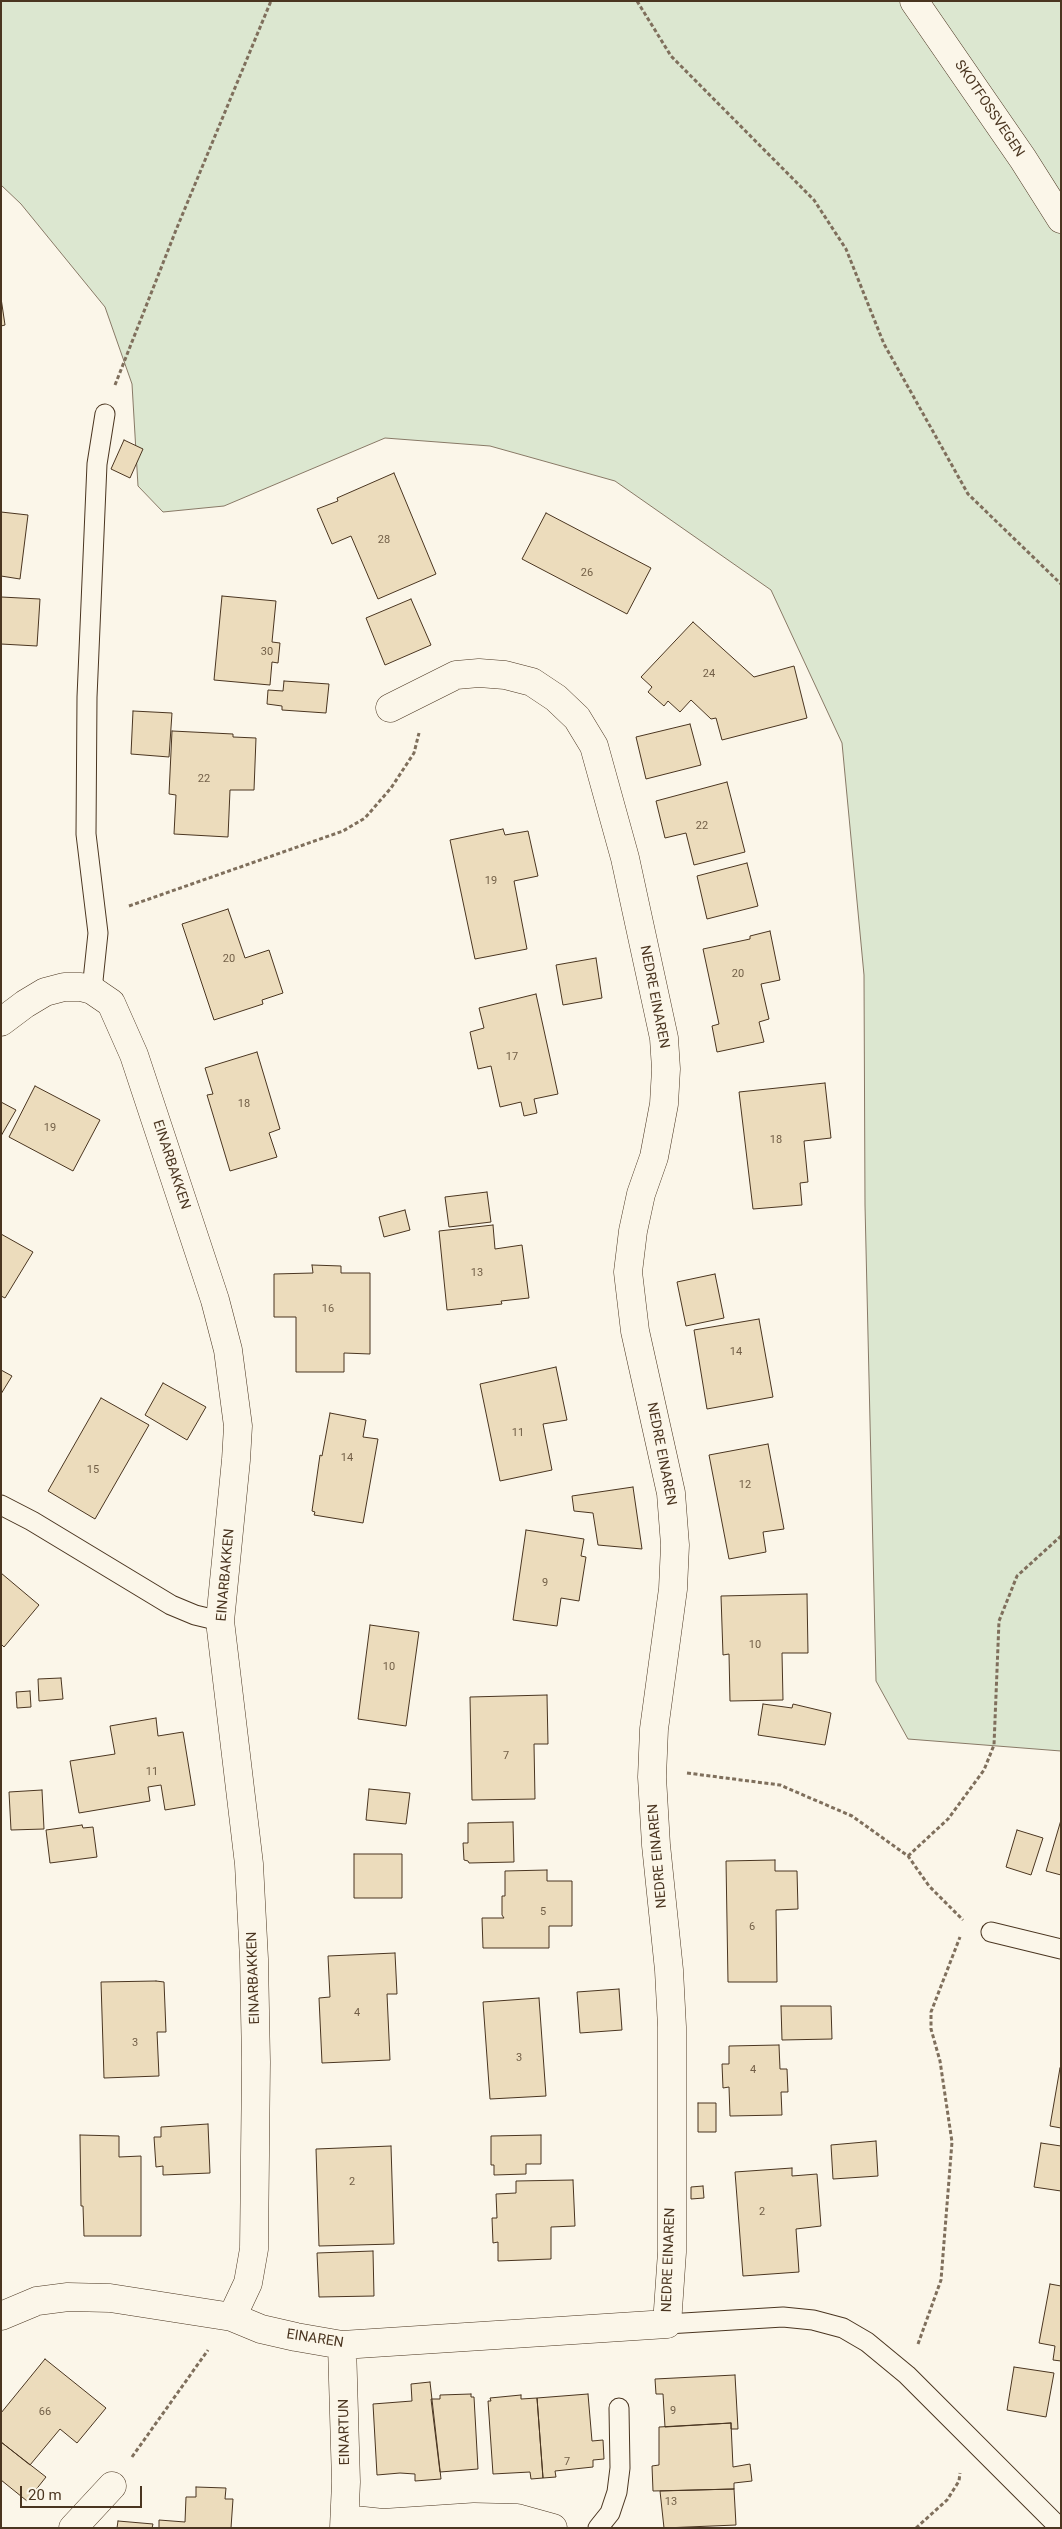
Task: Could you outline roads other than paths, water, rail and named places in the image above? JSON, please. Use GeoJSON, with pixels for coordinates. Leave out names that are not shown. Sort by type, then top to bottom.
{"type":"FeatureCollection","features":[{"type":"Feature","properties":{"kind":"street","name":"SKOTFOSSVEGEN"},"geometry":{"type":"LineString","coordinates":[[914,1],[1023,159],[1061,219]]}},
{"type":"Feature","properties":{"kind":"street","name":"NEDRE EINAREN"},"geometry":{"type":"LineString","coordinates":[[390,708],[456,675],[480,673],[505,675],[532,682],[556,698],[577,718],[594,746],[625,858],[658,1011],[666,1069],[663,1113],[654,1157],[641,1194],[632,1231],[628,1272],[635,1331],[671,1493],[675,1545],[673,1589],[654,1729],[652,1769],[655,1828],[669,1970],[672,2027],[672,2252],[667,2324]]}},
{"type":"Feature","properties":{"kind":"street","name":"EINARBAKKEN"},"geometry":{"type":"LineString","coordinates":[[1,1022],[25,1004],[46,992],[64,986],[92,990],[111,1003],[134,1055],[214,1300],[228,1350],[238,1426],[220,1621],[249,1864],[254,1959],[256,2062],[254,2249],[248,2283],[232,2317]]}},
{"type":"Feature","properties":{"kind":"street","name":"EINAREN"},"geometry":{"type":"LineString","coordinates":[[1,2316],[37,2301],[68,2297],[118,2299],[232,2317],[261,2329],[342,2345],[667,2324]]}},
{"type":"Feature","properties":{"kind":"street","name":"EINARTUN"},"geometry":{"type":"LineString","coordinates":[[342,2345],[344,2523],[383,2523],[474,2517],[517,2518],[553,2528]]}},
{"type":"Feature","properties":{"kind":"street"},"geometry":{"type":"LineString","coordinates":[[73,2528],[112,2486]]}},
{"type":"Feature","properties":{"kind":"lane"},"geometry":{"type":"LineString","coordinates":[[92,990],[98,933],[86,834],[87,698],[97,464],[105,414]]}},
{"type":"Feature","properties":{"kind":"lane"},"geometry":{"type":"LineString","coordinates":[[1,1505],[32,1520],[171,1604],[195,1615],[220,1621]]}},
{"type":"Feature","properties":{"kind":"lane"},"geometry":{"type":"LineString","coordinates":[[991,1932],[1061,1949]]}},
{"type":"Feature","properties":{"kind":"lane"},"geometry":{"type":"LineString","coordinates":[[667,2324],[783,2317],[813,2320],[843,2328],[867,2342],[907,2375],[1060,2528]]}},
{"type":"Feature","properties":{"kind":"lane"},"geometry":{"type":"LineString","coordinates":[[598,2528],[610,2513],[617,2492],[620,2468],[620,2408]]}}]}
